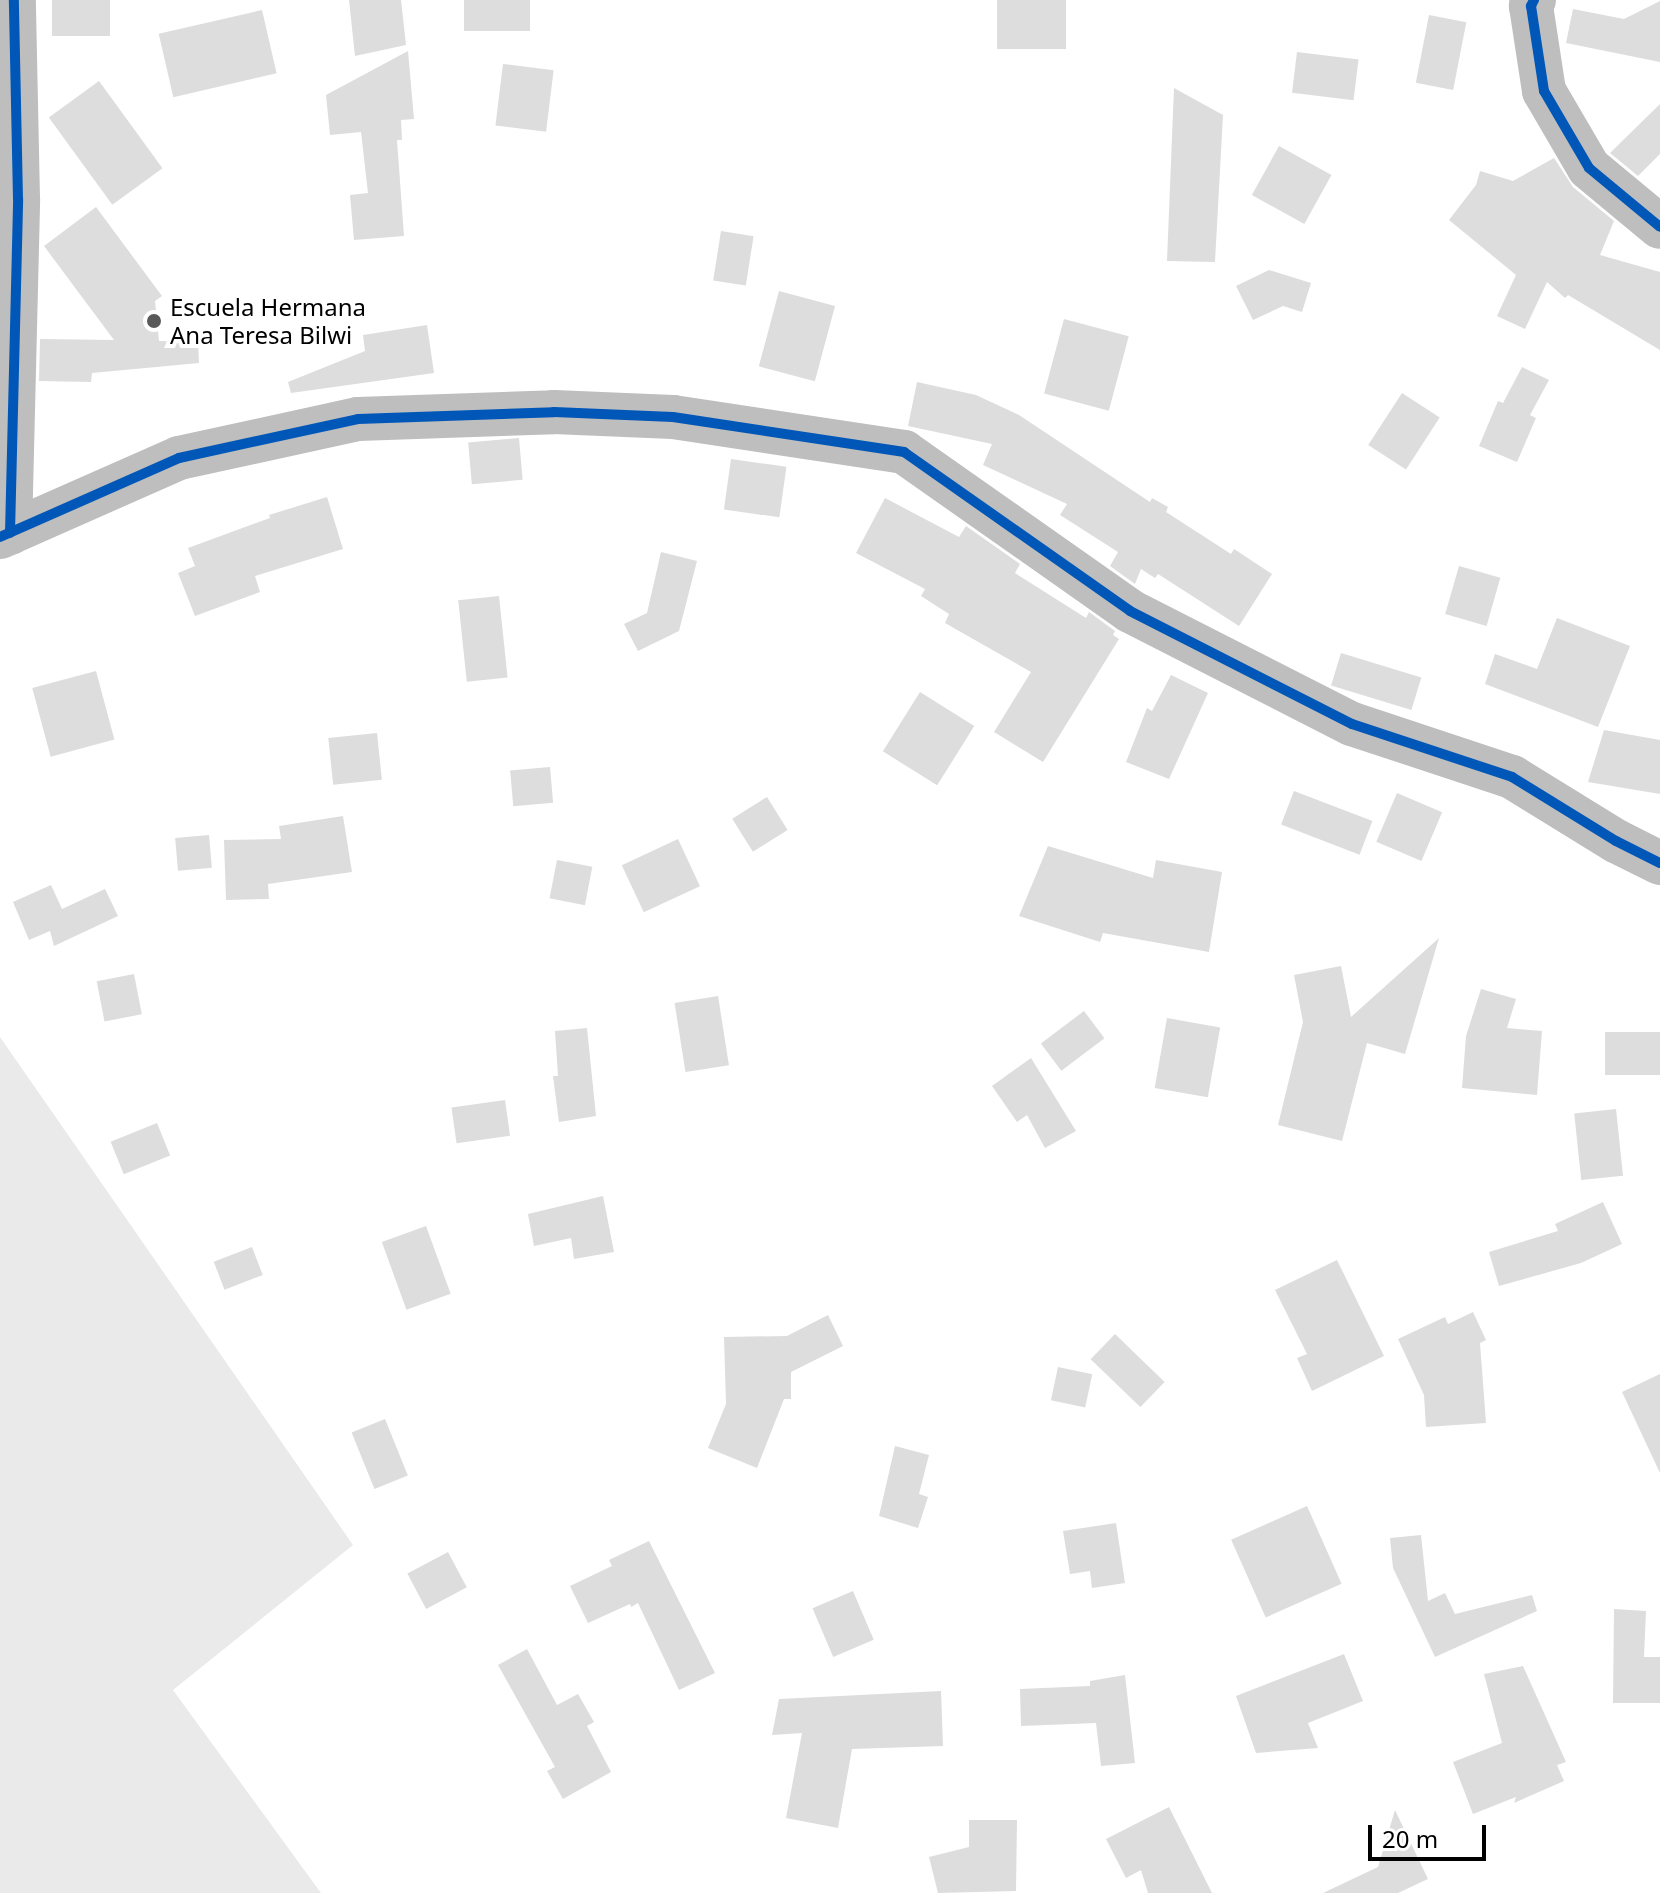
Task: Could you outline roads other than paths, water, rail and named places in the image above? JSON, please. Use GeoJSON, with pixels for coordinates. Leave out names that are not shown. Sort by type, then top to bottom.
{"type":"FeatureCollection","features":[{"type":"Feature","properties":{"kind":"street"},"geometry":{"type":"LineString","coordinates":[[14,0],[18,199],[5,535],[179,458],[358,419],[554,412],[673,417],[904,452],[1130,611],[1352,724],[1512,777],[1616,841],[1660,863]]}},
{"type":"Feature","properties":{"kind":"street"},"geometry":{"type":"LineString","coordinates":[[1534,0],[1531,6],[1544,91],[1589,168],[1660,227]]}},
{"type":"Feature","properties":{"kind":"place","name":"Escuela Hermana Ana Teresa Bilwi"},"geometry":{"type":"Point","coordinates":[154,321]}}]}
